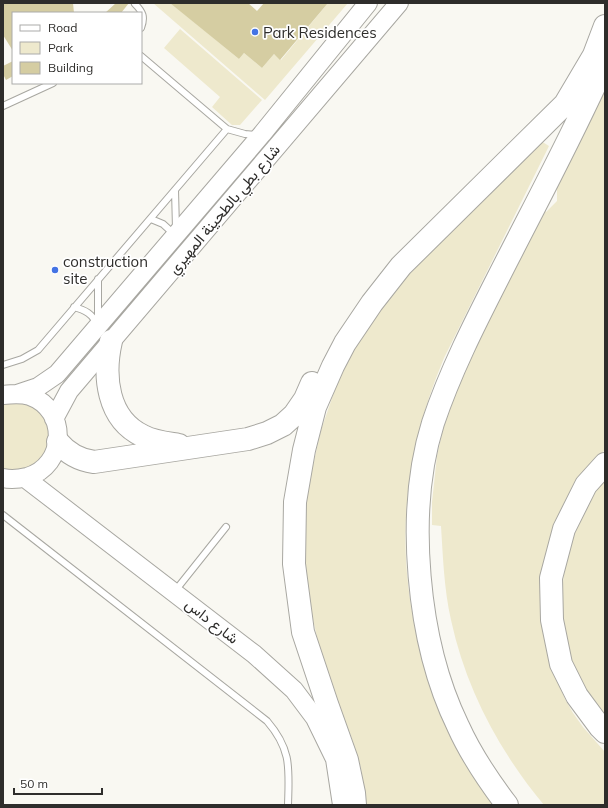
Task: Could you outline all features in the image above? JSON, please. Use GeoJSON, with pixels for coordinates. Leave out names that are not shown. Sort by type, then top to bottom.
{"type":"FeatureCollection","features":[{"type":"Feature","properties":{"kind":"highway"},"geometry":{"type":"LineString","coordinates":[[354,805],[354,793],[347,760],[303,632],[294,564],[295,502],[302,458],[315,407],[345,343],[372,303],[401,266],[565,104],[594,54],[605,26]]}},
{"type":"Feature","properties":{"kind":"highway"},"geometry":{"type":"LineString","coordinates":[[506,805],[486,778],[457,725],[432,657],[427,632],[419,570],[418,514],[421,485],[433,423],[449,380],[474,325],[585,107],[605,63]]}},
{"type":"Feature","properties":{"kind":"highway"},"geometry":{"type":"LineString","coordinates":[[58,442],[71,455],[79,459],[94,462],[258,436],[276,429],[289,420],[300,407],[330,347],[366,294],[393,261],[408,246],[447,219]]}},
{"type":"Feature","properties":{"kind":"highway"},"geometry":{"type":"LineString","coordinates":[[105,334],[108,362],[108,384],[113,404],[122,419],[135,432],[151,440],[194,447]]}},
{"type":"Feature","properties":{"kind":"highway"},"geometry":{"type":"LineString","coordinates":[[605,464],[586,485],[564,529],[551,578],[552,620],[560,664],[577,696],[605,732]]}},
{"type":"Feature","properties":{"kind":"street","name":"شارع بطي بالطحينة المهيري"},"geometry":{"type":"LineString","coordinates":[[54,419],[68,391],[105,334],[176,236],[262,134],[368,3]]}},
{"type":"Feature","properties":{"kind":"street","name":"شارع بطي بالطحينة المهيري"},"geometry":{"type":"LineString","coordinates":[[10,394],[38,387],[51,379],[105,334],[400,3]]}},
{"type":"Feature","properties":{"kind":"street"},"geometry":{"type":"LineString","coordinates":[[3,478],[20,479],[34,476],[45,467],[54,456],[58,442],[57,428],[54,419],[43,404],[31,396],[10,394]]}},
{"type":"Feature","properties":{"kind":"street","name":"شارع داس"},"geometry":{"type":"LineString","coordinates":[[25,478],[254,654],[294,690],[315,718],[335,759],[342,805]]}},
{"type":"Feature","properties":{"kind":"lane"},"geometry":{"type":"LineString","coordinates":[[135,4],[143,13],[142,24]]}},
{"type":"Feature","properties":{"kind":"lane"},"geometry":{"type":"LineString","coordinates":[[142,57],[227,129],[244,134],[262,134]]}},
{"type":"Feature","properties":{"kind":"lane"},"geometry":{"type":"LineString","coordinates":[[3,106],[51,84]]}},
{"type":"Feature","properties":{"kind":"lane"},"geometry":{"type":"LineString","coordinates":[[3,364],[22,359],[38,350],[227,129]]}},
{"type":"Feature","properties":{"kind":"lane"},"geometry":{"type":"LineString","coordinates":[[175,190],[176,236]]}},
{"type":"Feature","properties":{"kind":"lane"},"geometry":{"type":"LineString","coordinates":[[151,219],[163,224],[176,236]]}},
{"type":"Feature","properties":{"kind":"lane"},"geometry":{"type":"LineString","coordinates":[[98,279],[105,334]]}},
{"type":"Feature","properties":{"kind":"lane"},"geometry":{"type":"LineString","coordinates":[[74,308],[82,309],[90,314],[105,334]]}},
{"type":"Feature","properties":{"kind":"lane"},"geometry":{"type":"LineString","coordinates":[[3,515],[267,721],[276,732],[288,757],[288,805]]}},
{"type":"Feature","properties":{"kind":"lane"},"geometry":{"type":"LineString","coordinates":[[174,592],[226,527]]}},
{"type":"Feature","properties":{"kind":"green space"},"geometry":{"type":"Polygon","coordinates":[[[153,3],[172,3],[239,59],[244,53],[262,68],[274,54],[281,60],[328,3],[348,3],[265,100],[153,3]]]}},
{"type":"Feature","properties":{"kind":"green space"},"geometry":{"type":"Polygon","coordinates":[[[180,29],[262,100],[240,125],[232,125],[212,107],[220,97],[164,48],[180,29]]]}},
{"type":"Feature","properties":{"kind":"green space"},"geometry":{"type":"Polygon","coordinates":[[[605,86],[605,450],[597,458],[567,503],[552,668],[565,699],[573,713],[605,752],[605,805],[544,805],[513,763],[499,741],[475,695],[457,646],[451,620],[444,573],[441,526],[432,525],[432,502],[437,456],[447,411],[455,390],[544,208],[546,212],[557,201],[557,184],[605,86]]]}},
{"type":"Feature","properties":{"kind":"green space"},"geometry":{"type":"Polygon","coordinates":[[[541,141],[549,146],[444,358],[432,388],[415,449],[406,511],[405,542],[407,574],[411,606],[421,655],[432,682],[496,805],[365,805],[361,768],[352,739],[327,673],[309,602],[304,558],[305,509],[309,483],[321,430],[339,378],[350,353],[395,285],[541,141]]]}},
{"type":"Feature","properties":{"kind":"green space"},"geometry":{"type":"Polygon","coordinates":[[[17,400],[39,409],[46,418],[51,442],[40,462],[19,473],[3,470],[3,403],[17,400]]]}},
{"type":"Feature","properties":{"kind":"green space"},"geometry":{"type":"Polygon","coordinates":[[[605,478],[605,719],[580,681],[573,667],[567,646],[564,627],[562,588],[569,551],[575,532],[590,500],[605,478]]]}},
{"type":"Feature","properties":{"kind":"building"},"geometry":{"type":"Polygon","coordinates":[[[3,3],[73,3],[74,12],[12,12],[12,49],[3,35],[3,3]]]}},
{"type":"Feature","properties":{"kind":"building"},"geometry":{"type":"Polygon","coordinates":[[[116,3],[129,3],[122,12],[106,12],[116,3]]]}},
{"type":"Feature","properties":{"kind":"building","name":"Park Residences"},"geometry":{"type":"Polygon","coordinates":[[[170,3],[248,3],[257,11],[264,3],[328,3],[280,60],[274,54],[262,68],[244,53],[239,59],[170,3]]]}},
{"type":"Feature","properties":{"kind":"building"},"geometry":{"type":"Polygon","coordinates":[[[12,62],[12,77],[6,80],[3,74],[3,66],[12,62]]]}},
{"type":"Feature","properties":{"kind":"place","name":"Park Residences"},"geometry":{"type":"Point","coordinates":[255,32]}},
{"type":"Feature","properties":{"kind":"place","name":"construction site"},"geometry":{"type":"Point","coordinates":[55,270]}}]}
